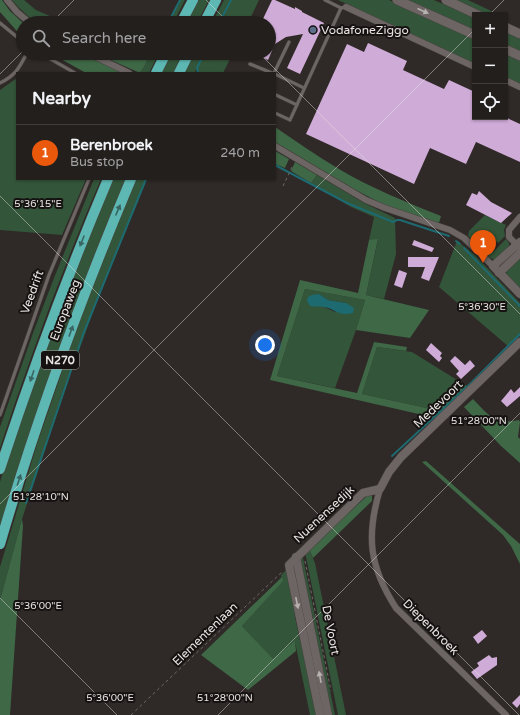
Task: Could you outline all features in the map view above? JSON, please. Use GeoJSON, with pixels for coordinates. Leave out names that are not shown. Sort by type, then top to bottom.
{"type":"FeatureCollection","features":[{"type":"Feature","properties":{"kind":"highway"},"geometry":{"type":"LineString","coordinates":[[185,16],[193,0]]}},
{"type":"Feature","properties":{"kind":"highway"},"geometry":{"type":"LineString","coordinates":[[208,16],[216,0]]}},
{"type":"Feature","properties":{"kind":"highway"},"geometry":{"type":"LineString","coordinates":[[156,72],[162,60]]}},
{"type":"Feature","properties":{"kind":"highway"},"geometry":{"type":"LineString","coordinates":[[180,72],[186,60]]}},
{"type":"Feature","properties":{"kind":"highway","name":"Europaweg"},"geometry":{"type":"LineString","coordinates":[[0,469],[51,320],[108,180]]}},
{"type":"Feature","properties":{"kind":"highway","name":"Europaweg"},"geometry":{"type":"LineString","coordinates":[[0,544],[52,383],[102,248],[131,180]]}},
{"type":"Feature","properties":{"kind":"main road"},"geometry":{"type":"LineString","coordinates":[[397,0],[472,34]]}},
{"type":"Feature","properties":{"kind":"main road"},"geometry":{"type":"LineString","coordinates":[[446,0],[472,12]]}},
{"type":"Feature","properties":{"kind":"main road"},"geometry":{"type":"LineString","coordinates":[[508,29],[520,34]]}},
{"type":"Feature","properties":{"kind":"main road"},"geometry":{"type":"LineString","coordinates":[[508,50],[520,56]]}},
{"type":"Feature","properties":{"kind":"street"},"geometry":{"type":"LineString","coordinates":[[7,0],[22,16]]}},
{"type":"Feature","properties":{"kind":"street"},"geometry":{"type":"LineString","coordinates":[[344,7],[472,66]]}},
{"type":"Feature","properties":{"kind":"street"},"geometry":{"type":"LineString","coordinates":[[102,60],[127,72]]}},
{"type":"Feature","properties":{"kind":"street"},"geometry":{"type":"LineString","coordinates":[[508,81],[520,87]]}},
{"type":"Feature","properties":{"kind":"street"},"geometry":{"type":"LineString","coordinates":[[276,147],[366,200],[450,230],[464,238],[520,294]]}},
{"type":"Feature","properties":{"kind":"street"},"geometry":{"type":"LineString","coordinates":[[493,266],[519,245],[510,237],[509,230],[520,217]]}},
{"type":"Feature","properties":{"kind":"street"},"geometry":{"type":"LineString","coordinates":[[499,273],[520,253]]}},
{"type":"Feature","properties":{"kind":"street","name":"Medevoort"},"geometry":{"type":"LineString","coordinates":[[380,490],[389,472],[401,457],[520,342]]}},
{"type":"Feature","properties":{"kind":"street","name":"Nuenensedijk"},"geometry":{"type":"LineString","coordinates":[[289,565],[363,493],[380,490]]}},
{"type":"Feature","properties":{"kind":"street","name":"Diepenbroek"},"geometry":{"type":"LineString","coordinates":[[380,490],[372,522],[372,553],[376,569],[388,596],[396,608],[506,715]]}},
{"type":"Feature","properties":{"kind":"street","name":"De Voort"},"geometry":{"type":"LineString","coordinates":[[296,557],[328,715]]}},
{"type":"Feature","properties":{"kind":"street"},"geometry":{"type":"LineString","coordinates":[[289,565],[320,715]]}},
{"type":"Feature","properties":{"kind":"lane"},"geometry":{"type":"LineString","coordinates":[[276,113],[290,120],[344,7],[325,0]]}},
{"type":"Feature","properties":{"kind":"lane"},"geometry":{"type":"LineString","coordinates":[[0,23],[16,36]]}},
{"type":"Feature","properties":{"kind":"lane"},"geometry":{"type":"LineString","coordinates":[[275,72],[290,42]]}},
{"type":"Feature","properties":{"kind":"lane"},"geometry":{"type":"LineString","coordinates":[[0,83],[10,78],[17,71],[23,60]]}},
{"type":"Feature","properties":{"kind":"lane"},"geometry":{"type":"LineString","coordinates":[[52,60],[73,72]]}},
{"type":"Feature","properties":{"kind":"lane"},"geometry":{"type":"LineString","coordinates":[[250,64],[271,72]]}},
{"type":"Feature","properties":{"kind":"lane"},"geometry":{"type":"LineString","coordinates":[[276,74],[304,88]]}},
{"type":"Feature","properties":{"kind":"lane"},"geometry":{"type":"LineString","coordinates":[[276,95],[297,105]]}},
{"type":"Feature","properties":{"kind":"lane","name":"Veedrift"},"geometry":{"type":"LineString","coordinates":[[0,415],[49,275],[89,180]]}},
{"type":"Feature","properties":{"kind":"path"},"geometry":{"type":"LineString","coordinates":[[283,186],[296,159]]}},
{"type":"Feature","properties":{"kind":"path","name":"De Voort"},"geometry":{"type":"LineString","coordinates":[[303,550],[331,692]]}},
{"type":"Feature","properties":{"kind":"path","name":"Elementenlaan"},"geometry":{"type":"LineString","coordinates":[[131,715],[289,565]]}},
{"type":"Feature","properties":{"kind":"green space"},"geometry":{"type":"Polygon","coordinates":[[[0,0],[2,0],[16,17],[16,30],[0,12],[0,0]]]}},
{"type":"Feature","properties":{"kind":"green space"},"geometry":{"type":"Polygon","coordinates":[[[12,0],[24,0],[36,10],[50,16],[28,16],[12,0]]]}},
{"type":"Feature","properties":{"kind":"green space"},"geometry":{"type":"Polygon","coordinates":[[[180,0],[185,0],[177,16],[172,16],[180,0]]]}},
{"type":"Feature","properties":{"kind":"green space"},"geometry":{"type":"Polygon","coordinates":[[[197,0],[209,0],[201,16],[189,16],[197,0]]]}},
{"type":"Feature","properties":{"kind":"green space"},"geometry":{"type":"Polygon","coordinates":[[[224,0],[259,0],[251,16],[216,16],[224,0]]]}},
{"type":"Feature","properties":{"kind":"green space"},"geometry":{"type":"Polygon","coordinates":[[[338,0],[389,0],[472,39],[472,63],[338,0]]]}},
{"type":"Feature","properties":{"kind":"green space"},"geometry":{"type":"Polygon","coordinates":[[[404,0],[434,0],[472,17],[472,32],[404,0]]]}},
{"type":"Feature","properties":{"kind":"green space"},"geometry":{"type":"Polygon","coordinates":[[[453,0],[468,0],[494,12],[479,12],[453,0]]]}},
{"type":"Feature","properties":{"kind":"green space"},"geometry":{"type":"Polygon","coordinates":[[[508,33],[520,39],[520,54],[508,48],[508,33]]]}},
{"type":"Feature","properties":{"kind":"green space"},"geometry":{"type":"Polygon","coordinates":[[[508,54],[520,60],[520,84],[508,78],[508,54]]]}},
{"type":"Feature","properties":{"kind":"green space"},"geometry":{"type":"Polygon","coordinates":[[[63,60],[95,60],[121,72],[84,72],[63,60]]]}},
{"type":"Feature","properties":{"kind":"green space"},"geometry":{"type":"Polygon","coordinates":[[[111,60],[147,60],[141,72],[111,60]]]}},
{"type":"Feature","properties":{"kind":"green space"},"geometry":{"type":"Polygon","coordinates":[[[147,60],[156,60],[150,72],[141,72],[147,60]]]}},
{"type":"Feature","properties":{"kind":"green space"},"geometry":{"type":"Polygon","coordinates":[[[167,60],[179,60],[174,72],[161,72],[167,60]]]}},
{"type":"Feature","properties":{"kind":"green space"},"geometry":{"type":"Polygon","coordinates":[[[191,60],[230,60],[224,72],[198,72],[196,69],[195,72],[184,72],[191,60]]]}},
{"type":"Feature","properties":{"kind":"green space"},"geometry":{"type":"Polygon","coordinates":[[[16,79],[16,180],[86,180],[62,235],[0,230],[0,90],[16,79]]]}},
{"type":"Feature","properties":{"kind":"green space"},"geometry":{"type":"Polygon","coordinates":[[[276,128],[351,176],[441,216],[439,223],[386,206],[354,189],[276,143],[276,128]]]}},
{"type":"Feature","properties":{"kind":"green space"},"geometry":{"type":"Polygon","coordinates":[[[276,152],[289,159],[285,168],[276,164],[276,152]]]}},
{"type":"Feature","properties":{"kind":"green space"},"geometry":{"type":"Polygon","coordinates":[[[295,162],[317,175],[311,183],[291,171],[295,162]]]}},
{"type":"Feature","properties":{"kind":"green space"},"geometry":{"type":"Polygon","coordinates":[[[317,175],[364,203],[395,218],[396,254],[384,299],[366,295],[378,240],[369,240],[374,217],[351,207],[311,183],[317,175]]]}},
{"type":"Feature","properties":{"kind":"green space"},"geometry":{"type":"Polygon","coordinates":[[[94,180],[101,180],[73,245],[23,380],[0,448],[0,427],[54,278],[94,180]]]}},
{"type":"Feature","properties":{"kind":"green space"},"geometry":{"type":"Polygon","coordinates":[[[112,180],[127,180],[71,315],[20,462],[0,528],[0,482],[33,382],[112,180]]]}},
{"type":"Feature","properties":{"kind":"green space"},"geometry":{"type":"Polygon","coordinates":[[[135,180],[147,180],[96,304],[71,372],[22,519],[0,600],[0,567],[37,444],[81,311],[135,180]]]}},
{"type":"Feature","properties":{"kind":"green space"},"geometry":{"type":"Polygon","coordinates":[[[485,215],[506,225],[504,230],[505,236],[498,243],[494,239],[488,245],[493,252],[506,239],[509,243],[509,248],[495,260],[486,256],[468,236],[469,231],[485,215]]]}},
{"type":"Feature","properties":{"kind":"green space"},"geometry":{"type":"Polygon","coordinates":[[[378,239],[366,295],[429,310],[410,338],[356,330],[365,300],[305,289],[277,376],[357,393],[374,342],[407,347],[406,351],[377,347],[362,394],[436,410],[462,383],[468,387],[436,418],[270,380],[300,280],[358,293],[369,240],[378,239]]]}},
{"type":"Feature","properties":{"kind":"green space"},"geometry":{"type":"Polygon","coordinates":[[[457,241],[475,255],[520,303],[520,336],[509,347],[439,287],[457,241]]]}},
{"type":"Feature","properties":{"kind":"green space"},"geometry":{"type":"Polygon","coordinates":[[[520,255],[520,291],[509,279],[506,271],[520,255]]]}},
{"type":"Feature","properties":{"kind":"green space"},"geometry":{"type":"Polygon","coordinates":[[[305,289],[365,300],[335,388],[277,376],[305,289]],[[319,294],[322,306],[335,312],[346,303],[328,300],[319,294]]]}},
{"type":"Feature","properties":{"kind":"green space"},"geometry":{"type":"Polygon","coordinates":[[[377,347],[412,352],[462,383],[436,410],[362,394],[377,347]]]}},
{"type":"Feature","properties":{"kind":"green space"},"geometry":{"type":"Polygon","coordinates":[[[473,399],[488,414],[497,420],[519,420],[518,437],[520,439],[520,463],[501,446],[464,407],[473,399]]]}},
{"type":"Feature","properties":{"kind":"green space"},"geometry":{"type":"Polygon","coordinates":[[[426,461],[520,544],[520,564],[511,546],[503,535],[422,462],[426,461]]]}},
{"type":"Feature","properties":{"kind":"green space"},"geometry":{"type":"Polygon","coordinates":[[[367,496],[372,496],[372,501],[313,558],[309,549],[367,496]]]}},
{"type":"Feature","properties":{"kind":"green space"},"geometry":{"type":"Polygon","coordinates":[[[22,519],[23,526],[10,715],[0,715],[0,600],[22,519]]]}},
{"type":"Feature","properties":{"kind":"green space"},"geometry":{"type":"Polygon","coordinates":[[[309,549],[315,563],[346,715],[338,715],[305,552],[309,549]]]}},
{"type":"Feature","properties":{"kind":"green space"},"geometry":{"type":"Polygon","coordinates":[[[301,557],[303,558],[335,715],[330,715],[321,677],[313,619],[301,572],[301,557]]]}},
{"type":"Feature","properties":{"kind":"green space"},"geometry":{"type":"Polygon","coordinates":[[[288,568],[293,592],[295,617],[300,640],[306,656],[318,715],[310,715],[295,642],[273,660],[242,626],[282,581],[281,575],[288,568]]]}},
{"type":"Feature","properties":{"kind":"green space"},"geometry":{"type":"Polygon","coordinates":[[[282,577],[283,581],[242,626],[273,659],[295,641],[296,651],[248,690],[201,655],[282,577]]]}},
{"type":"Feature","properties":{"kind":"water"},"geometry":{"type":"Polygon","coordinates":[[[319,294],[328,300],[346,303],[354,308],[353,313],[344,314],[324,307],[310,306],[307,301],[308,297],[319,294]]]}},
{"type":"Feature","properties":{"kind":"building"},"geometry":{"type":"Polygon","coordinates":[[[272,0],[275,0],[295,9],[295,7],[324,23],[300,74],[287,68],[303,34],[286,37],[276,43],[276,16],[264,16],[272,0]]]}},
{"type":"Feature","properties":{"kind":"building"},"geometry":{"type":"Polygon","coordinates":[[[368,43],[407,61],[403,70],[444,89],[449,80],[472,91],[472,120],[508,120],[508,118],[520,124],[520,162],[476,142],[466,164],[430,148],[414,184],[306,134],[347,44],[364,52],[368,43]]]}},
{"type":"Feature","properties":{"kind":"building"},"geometry":{"type":"Polygon","coordinates":[[[479,191],[491,202],[512,213],[501,223],[466,205],[472,193],[477,195],[479,191]]]}},
{"type":"Feature","properties":{"kind":"building"},"geometry":{"type":"Polygon","coordinates":[[[414,240],[434,248],[432,252],[412,245],[414,240]]]}},
{"type":"Feature","properties":{"kind":"building"},"geometry":{"type":"Polygon","coordinates":[[[408,257],[439,257],[429,281],[421,278],[425,267],[408,267],[408,257]]]}},
{"type":"Feature","properties":{"kind":"building"},"geometry":{"type":"Polygon","coordinates":[[[399,270],[407,273],[402,288],[394,285],[399,270]]]}},
{"type":"Feature","properties":{"kind":"building"},"geometry":{"type":"Polygon","coordinates":[[[431,343],[442,353],[440,356],[442,358],[439,362],[426,350],[431,343]]]}},
{"type":"Feature","properties":{"kind":"building"},"geometry":{"type":"Polygon","coordinates":[[[455,356],[465,365],[470,360],[475,366],[461,379],[456,374],[459,371],[450,361],[455,356]]]}},
{"type":"Feature","properties":{"kind":"building"},"geometry":{"type":"Polygon","coordinates":[[[520,387],[520,396],[507,407],[501,401],[511,389],[514,393],[520,387]]]}},
{"type":"Feature","properties":{"kind":"building"},"geometry":{"type":"Polygon","coordinates":[[[482,630],[487,636],[478,644],[473,637],[482,630]]]}},
{"type":"Feature","properties":{"kind":"building"},"geometry":{"type":"Polygon","coordinates":[[[489,655],[492,658],[497,657],[497,665],[477,679],[471,672],[479,666],[477,663],[489,655]]]}},
{"type":"Feature","properties":{"kind":"building"},"geometry":{"type":"Polygon","coordinates":[[[520,695],[520,704],[517,708],[512,703],[520,695]]]}},
{"type":"Feature","properties":{"kind":"waterway"},"geometry":{"type":"LineString","coordinates":[[172,16],[180,0]]}},
{"type":"Feature","properties":{"kind":"waterway"},"geometry":{"type":"LineString","coordinates":[[223,16],[231,0]]}},
{"type":"Feature","properties":{"kind":"waterway"},"geometry":{"type":"LineString","coordinates":[[198,72],[197,68],[201,60]]}},
{"type":"Feature","properties":{"kind":"waterway"},"geometry":{"type":"LineString","coordinates":[[276,166],[347,203],[393,222],[400,220],[449,236]]}},
{"type":"Feature","properties":{"kind":"waterway"},"geometry":{"type":"LineString","coordinates":[[26,503],[84,332],[146,180]]}},
{"type":"Feature","properties":{"kind":"waterway"},"geometry":{"type":"LineString","coordinates":[[456,241],[460,244]]}},
{"type":"Feature","properties":{"kind":"waterway"},"geometry":{"type":"LineString","coordinates":[[464,248],[520,306]]}},
{"type":"Feature","properties":{"kind":"waterway"},"geometry":{"type":"LineString","coordinates":[[392,456],[472,382],[520,334]]}},
{"type":"Feature","properties":{"kind":"place","name":"VodafoneZiggo"},"geometry":{"type":"Point","coordinates":[313,30]}},
{"type":"Feature","properties":{"kind":"place","name":"Berenbroek"},"geometry":{"type":"Point","coordinates":[483,263]}}]}
